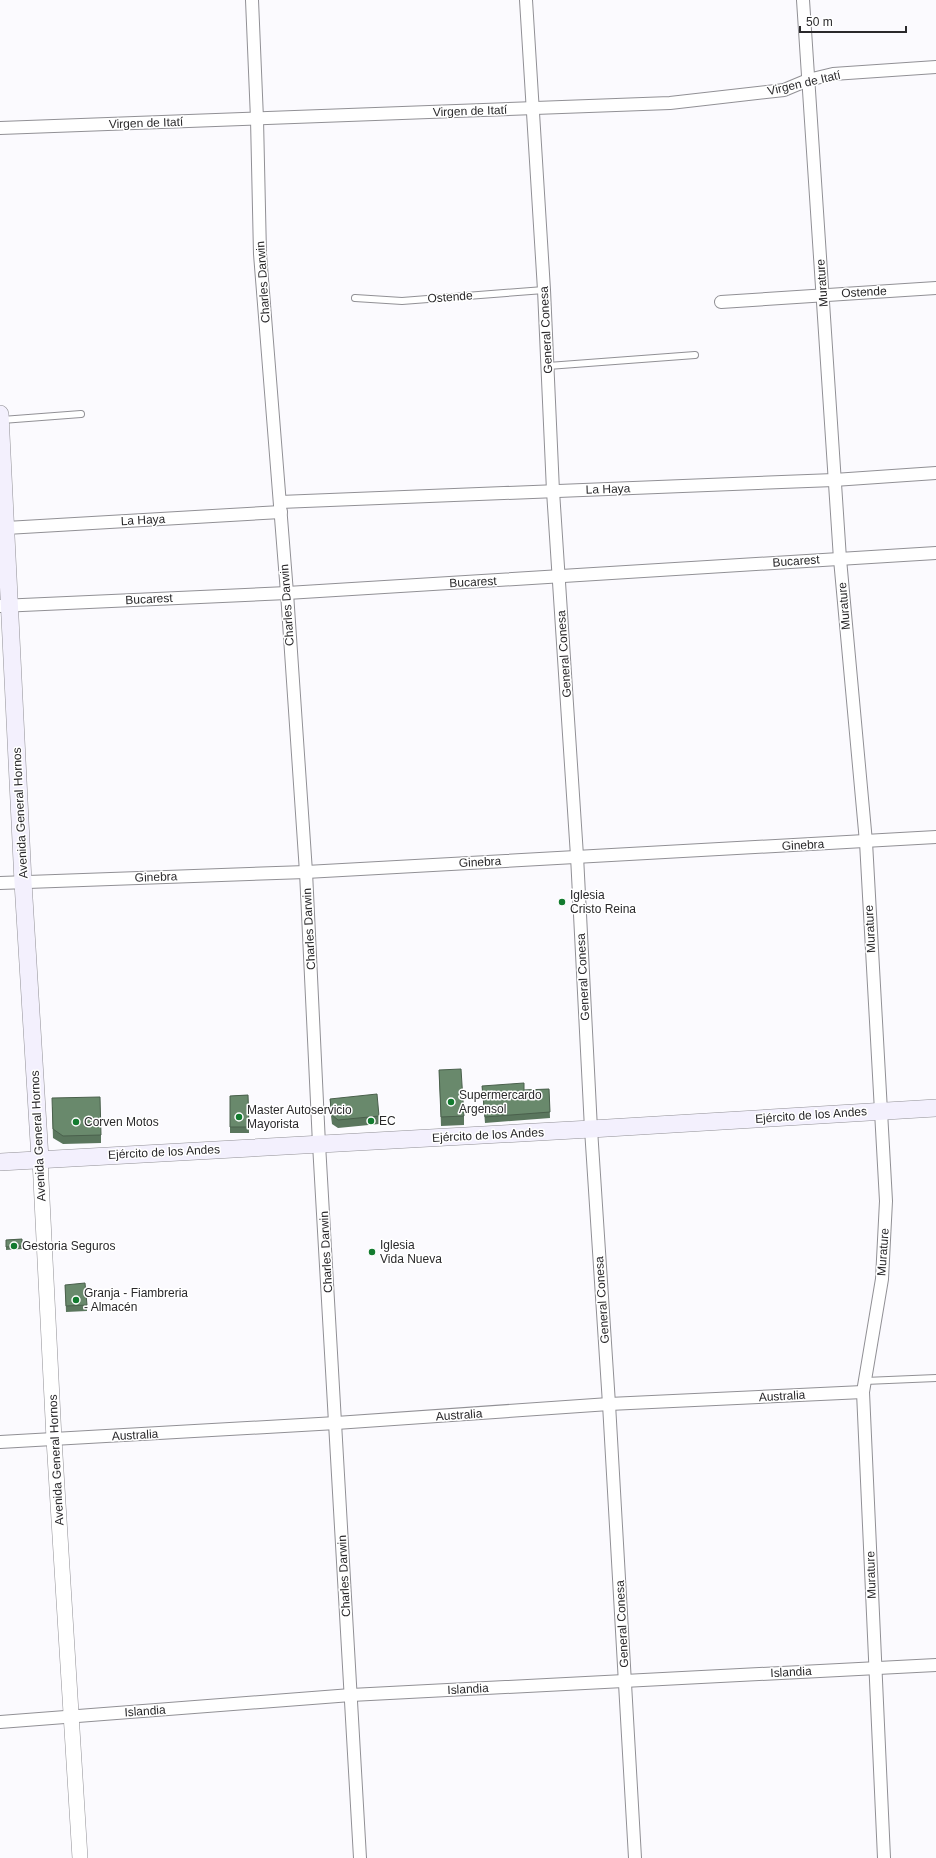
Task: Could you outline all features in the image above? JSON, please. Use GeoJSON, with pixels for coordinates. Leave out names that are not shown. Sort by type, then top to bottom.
{"type":"FeatureCollection","features":[{"type":"Feature","properties":{"kind":"main road","name":"Avenida General Hornos"},"geometry":{"type":"LineString","coordinates":[[0,414],[6,528],[5,605],[40,1159]]}},
{"type":"Feature","properties":{"kind":"main road","name":"Ejército de los Andes"},"geometry":{"type":"LineString","coordinates":[[0,1162],[591,1129],[880,1110],[936,1108]]}},
{"type":"Feature","properties":{"kind":"street","name":"Charles Darwin"},"geometry":{"type":"LineString","coordinates":[[252,0],[257,119],[260,254],[287,593],[306,872],[319,1144],[360,1858]]}},
{"type":"Feature","properties":{"kind":"street","name":"General Conesa"},"geometry":{"type":"LineString","coordinates":[[526,0],[534,108],[554,491],[577,856],[591,1129],[636,1858]]}},
{"type":"Feature","properties":{"kind":"street","name":"Murature"},"geometry":{"type":"LineString","coordinates":[[803,0],[834,480],[866,842],[886,1201],[884,1258],[864,1386],[874,1668],[884,1858]]}},
{"type":"Feature","properties":{"kind":"street","name":"Virgen de Itatí"},"geometry":{"type":"LineString","coordinates":[[0,128],[670,103],[784,90],[808,80],[833,74],[936,67]]}},
{"type":"Feature","properties":{"kind":"street","name":"Ostende"},"geometry":{"type":"LineString","coordinates":[[721,302],[823,294],[936,288]]}},
{"type":"Feature","properties":{"kind":"street","name":"La Haya"},"geometry":{"type":"LineString","coordinates":[[6,528],[280,507],[554,491],[834,480],[936,473]]}},
{"type":"Feature","properties":{"kind":"street","name":"Bucarest"},"geometry":{"type":"LineString","coordinates":[[5,605],[287,593],[936,553]]}},
{"type":"Feature","properties":{"kind":"street","name":"Ginebra"},"geometry":{"type":"LineString","coordinates":[[0,883],[306,872],[936,837]]}},
{"type":"Feature","properties":{"kind":"street","name":"Avenida General Hornos"},"geometry":{"type":"LineString","coordinates":[[40,1159],[54,1439],[80,1858]]}},
{"type":"Feature","properties":{"kind":"street","name":"Australia"},"geometry":{"type":"LineString","coordinates":[[0,1442],[336,1423],[864,1386]]}},
{"type":"Feature","properties":{"kind":"street","name":"Islandia"},"geometry":{"type":"LineString","coordinates":[[0,1722],[351,1695],[936,1665]]}},
{"type":"Feature","properties":{"kind":"lane","name":"Ostende"},"geometry":{"type":"LineString","coordinates":[[355,298],[402,301],[544,290]]}},
{"type":"Feature","properties":{"kind":"lane"},"geometry":{"type":"LineString","coordinates":[[548,366],[695,356]]}},
{"type":"Feature","properties":{"kind":"lane"},"geometry":{"type":"LineString","coordinates":[[0,420],[81,414]]}},
{"type":"Feature","properties":{"kind":"lane"},"geometry":{"type":"LineString","coordinates":[[864,1386],[936,1378]]}},
{"type":"Feature","properties":{"kind":"building","name":"Supermercardo Argensol"},"geometry":{"type":"Polygon","coordinates":[[[461,1069],[464,1116],[441,1117],[439,1070],[461,1069]]]}},
{"type":"Feature","properties":{"kind":"building"},"geometry":{"type":"Polygon","coordinates":[[[524,1083],[524,1090],[549,1089],[550,1112],[485,1117],[482,1086],[524,1083]]]}},
{"type":"Feature","properties":{"kind":"building"},"geometry":{"type":"Polygon","coordinates":[[[377,1094],[379,1116],[338,1120],[332,1115],[330,1099],[377,1094]]]}},
{"type":"Feature","properties":{"kind":"building","name":"Master Autoservicio Mayorista"},"geometry":{"type":"Polygon","coordinates":[[[248,1095],[249,1127],[230,1127],[230,1096],[248,1095]]]}},
{"type":"Feature","properties":{"kind":"building","name":"Corven Motos"},"geometry":{"type":"Polygon","coordinates":[[[100,1097],[101,1135],[63,1136],[53,1129],[52,1098],[100,1097]]]}},
{"type":"Feature","properties":{"kind":"building"},"geometry":{"type":"Polygon","coordinates":[[[22,1239],[22,1246],[6,1247],[6,1240],[22,1239]]]}},
{"type":"Feature","properties":{"kind":"building","name":"Granja - Fiambreria - Almacén"},"geometry":{"type":"Polygon","coordinates":[[[85,1283],[87,1305],[66,1306],[65,1285],[85,1283]]]}},
{"type":"Feature","properties":{"kind":"place","name":"Iglesia Cristo Reina"},"geometry":{"type":"Point","coordinates":[562,902]}},
{"type":"Feature","properties":{"kind":"place","name":"Supermercardo Argensol"},"geometry":{"type":"Point","coordinates":[451,1102]}},
{"type":"Feature","properties":{"kind":"place","name":"Master Autoservicio Mayorista"},"geometry":{"type":"Point","coordinates":[239,1117]}},
{"type":"Feature","properties":{"kind":"place","name":"EC"},"geometry":{"type":"Point","coordinates":[371,1121]}},
{"type":"Feature","properties":{"kind":"place","name":"Corven Motos"},"geometry":{"type":"Point","coordinates":[76,1122]}},
{"type":"Feature","properties":{"kind":"place","name":"Gestoria Seguros"},"geometry":{"type":"Point","coordinates":[14,1246]}},
{"type":"Feature","properties":{"kind":"place","name":"Iglesia Vida Nueva"},"geometry":{"type":"Point","coordinates":[372,1252]}},
{"type":"Feature","properties":{"kind":"place","name":"Granja - Fiambreria - Almacén"},"geometry":{"type":"Point","coordinates":[76,1300]}}]}
